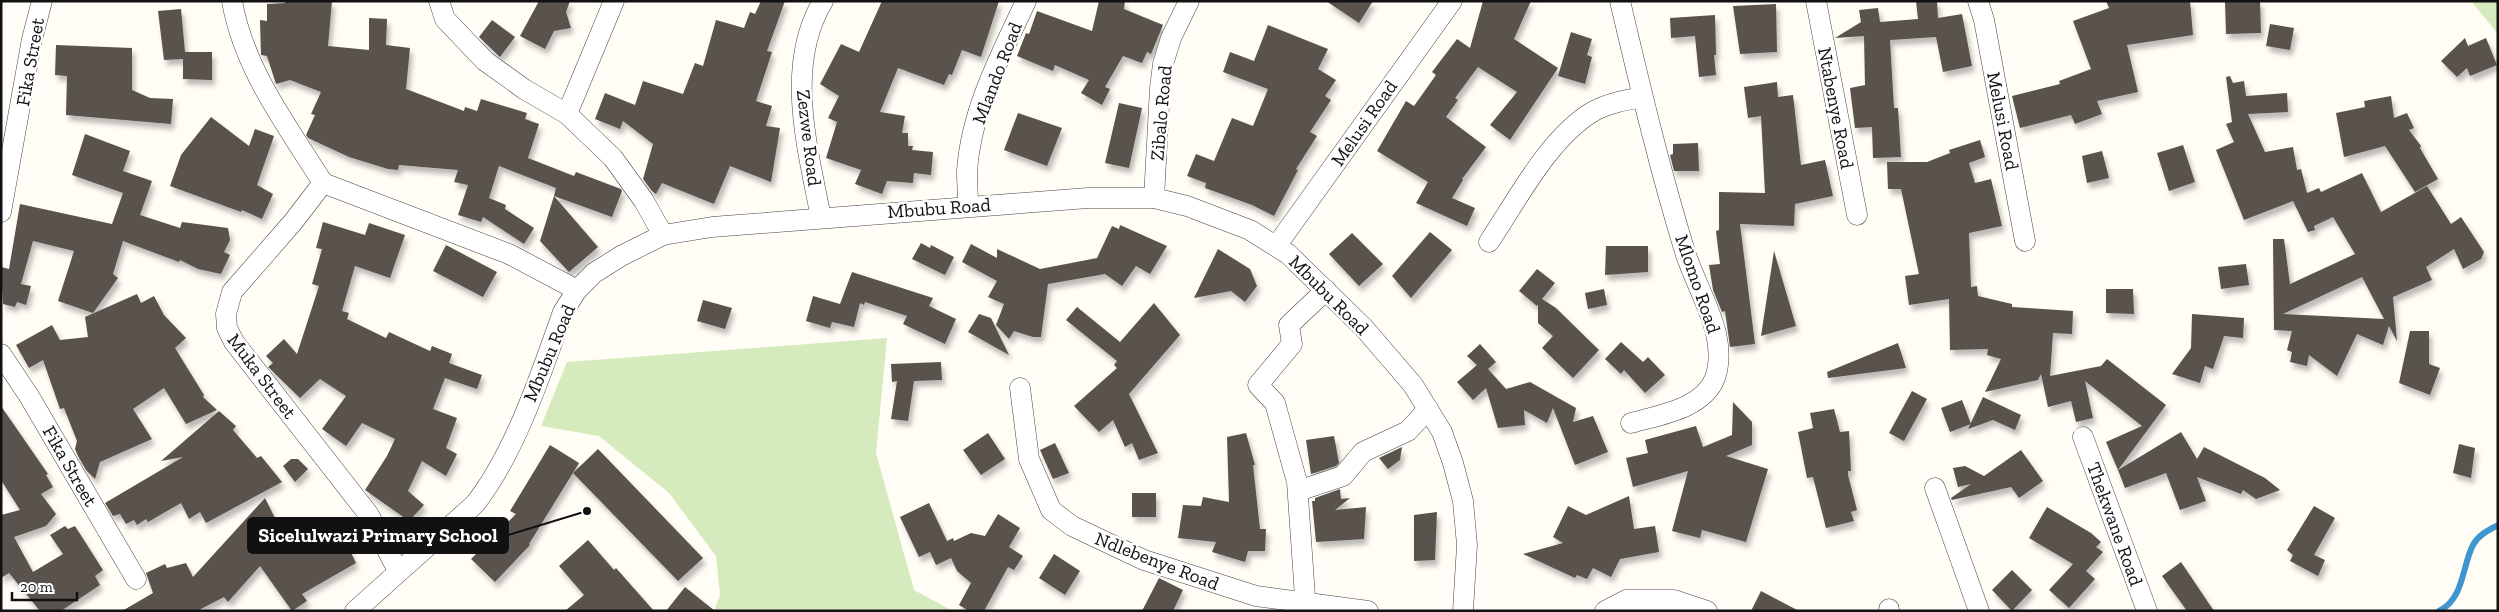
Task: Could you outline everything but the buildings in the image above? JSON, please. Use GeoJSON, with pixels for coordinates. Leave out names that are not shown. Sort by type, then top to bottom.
{"type":"FeatureCollection","features":[{"type":"Feature","properties":{"kind":"street","name":"Fika Street"},"geometry":{"type":"LineString","coordinates":[[1,212],[32,39],[42,1]]}},
{"type":"Feature","properties":{"kind":"street"},"geometry":{"type":"LineString","coordinates":[[232,1],[236,23],[251,66],[323,183],[509,254],[577,290]]}},
{"type":"Feature","properties":{"kind":"street"},"geometry":{"type":"LineString","coordinates":[[439,1],[445,19],[485,61],[524,89],[567,114],[613,158],[644,201],[663,235]]}},
{"type":"Feature","properties":{"kind":"street"},"geometry":{"type":"LineString","coordinates":[[567,114],[614,1]]}},
{"type":"Feature","properties":{"kind":"street","name":"Zezwe Road"},"geometry":{"type":"LineString","coordinates":[[821,218],[805,131],[802,85],[807,32],[822,1]]}},
{"type":"Feature","properties":{"kind":"street","name":"Mlando Road"},"geometry":{"type":"LineString","coordinates":[[968,205],[967,170],[975,127],[984,95],[1026,1]]}},
{"type":"Feature","properties":{"kind":"street","name":"Zibalo Road"},"geometry":{"type":"LineString","coordinates":[[1154,198],[1160,88],[1164,64],[1171,38],[1189,1]]}},
{"type":"Feature","properties":{"kind":"street","name":"Melusi Road"},"geometry":{"type":"LineString","coordinates":[[1277,245],[1452,1]]}},
{"type":"Feature","properties":{"kind":"street","name":"Mlomo Road"},"geometry":{"type":"LineString","coordinates":[[1620,1],[1642,96],[1687,256],[1715,332],[1718,364],[1714,380],[1689,405],[1631,423]]}},
{"type":"Feature","properties":{"kind":"street","name":"Ntabenye Road"},"geometry":{"type":"LineString","coordinates":[[1816,1],[1857,215]]}},
{"type":"Feature","properties":{"kind":"street","name":"Melusi Road"},"geometry":{"type":"LineString","coordinates":[[1978,1],[1984,20],[2026,241]]}},
{"type":"Feature","properties":{"kind":"street"},"geometry":{"type":"LineString","coordinates":[[1489,242],[1538,170],[1574,125],[1612,103],[1642,96]]}},
{"type":"Feature","properties":{"kind":"street","name":"Muka Street"},"geometry":{"type":"LineString","coordinates":[[323,183],[293,222],[232,292],[226,314],[227,328],[234,342],[369,515],[398,571]]}},
{"type":"Feature","properties":{"kind":"street","name":"Mbubu Road"},"geometry":{"type":"LineString","coordinates":[[355,611],[475,504],[490,486],[505,458],[563,312],[577,290],[594,274],[663,235],[712,226],[968,205],[1088,198],[1154,198],[1187,206],[1223,218],[1250,230],[1277,245],[1364,328],[1413,385],[1442,432],[1454,463],[1462,501],[1467,545],[1462,611]]}},
{"type":"Feature","properties":{"kind":"street"},"geometry":{"type":"LineString","coordinates":[[1307,607],[1298,491],[1275,403],[1258,384],[1292,344],[1289,325],[1326,290]]}},
{"type":"Feature","properties":{"kind":"street","name":"Fika Street"},"geometry":{"type":"LineString","coordinates":[[1,354],[30,396],[136,579]]}},
{"type":"Feature","properties":{"kind":"street","name":"Ndlebenye Road"},"geometry":{"type":"LineString","coordinates":[[1020,388],[1029,459],[1051,510],[1072,526],[1144,560],[1256,596],[1307,607],[1368,611]]}},
{"type":"Feature","properties":{"kind":"street"},"geometry":{"type":"LineString","coordinates":[[1298,491],[1343,476],[1363,452],[1408,431],[1428,409]]}},
{"type":"Feature","properties":{"kind":"street","name":"Thekwane Road"},"geometry":{"type":"LineString","coordinates":[[2083,437],[2147,611]]}},
{"type":"Feature","properties":{"kind":"street"},"geometry":{"type":"LineString","coordinates":[[1935,488],[1972,607]]}},
{"type":"Feature","properties":{"kind":"street"},"geometry":{"type":"LineString","coordinates":[[1605,611],[1626,600],[1674,600],[1707,611]]}},
{"type":"Feature","properties":{"kind":"green space"},"geometry":{"type":"Polygon","coordinates":[[[2471,1],[2498,1],[2498,34],[2471,1]]]}},
{"type":"Feature","properties":{"kind":"green space"},"geometry":{"type":"Polygon","coordinates":[[[887,338],[876,453],[914,590],[953,611],[714,611],[720,595],[716,556],[669,493],[599,436],[541,426],[567,362],[887,338]]]}},
{"type":"Feature","properties":{"kind":"waterway"},"geometry":{"type":"LineString","coordinates":[[2439,611],[2447,606],[2458,590],[2469,553],[2475,541],[2498,525]]}},
{"type":"Feature","properties":{"kind":"place","name":"Sicelulwazi Primary School"},"geometry":{"type":"Point","coordinates":[587,511]}}]}
